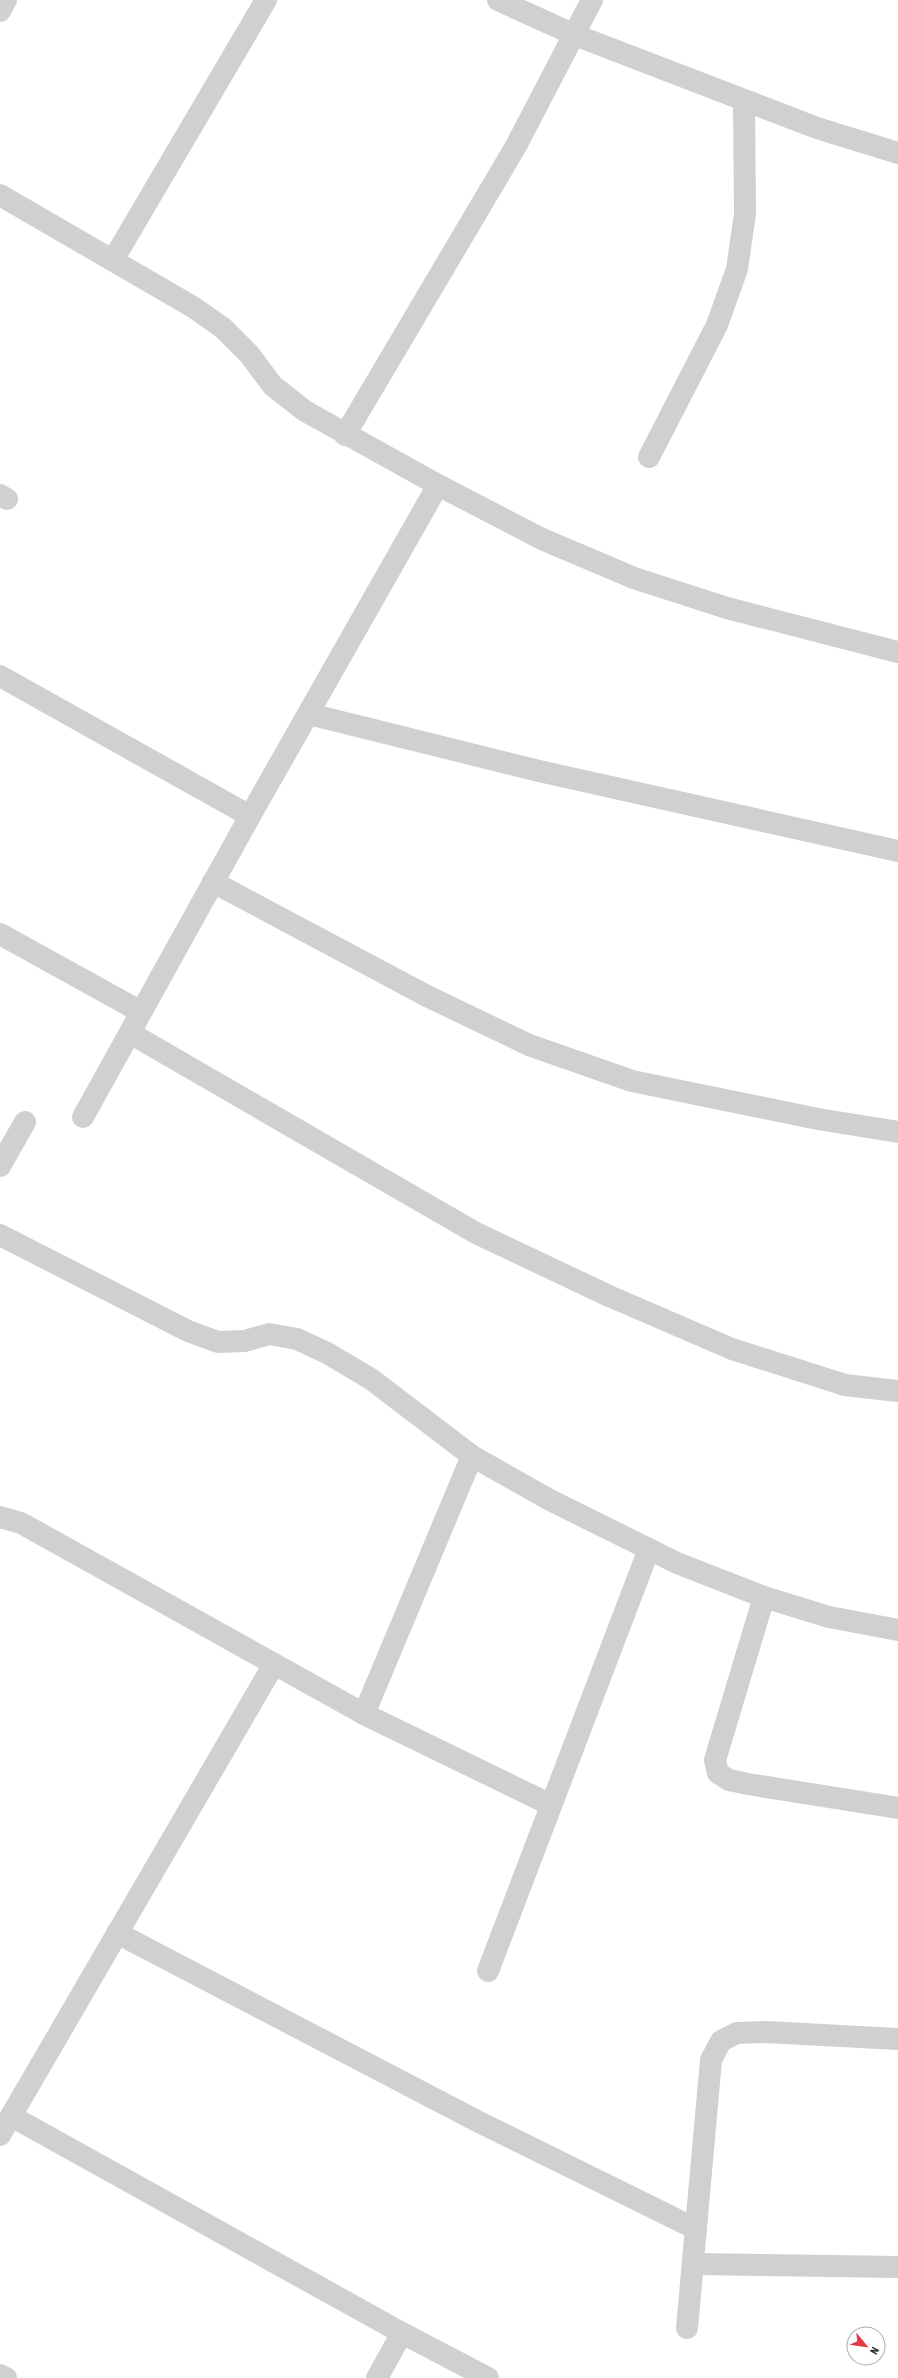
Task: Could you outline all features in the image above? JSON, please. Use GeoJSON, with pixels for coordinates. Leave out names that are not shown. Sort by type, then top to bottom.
{"type":"FeatureCollection","features":[{"type":"Feature","properties":{"kind":"street"},"geometry":{"type":"LineString","coordinates":[[0,11],[6,0]]}},
{"type":"Feature","properties":{"kind":"street"},"geometry":{"type":"LineString","coordinates":[[113,260],[266,0]]}},
{"type":"Feature","properties":{"kind":"street"},"geometry":{"type":"LineString","coordinates":[[498,0],[575,35],[817,128],[898,153]]}},
{"type":"Feature","properties":{"kind":"street"},"geometry":{"type":"LineString","coordinates":[[346,435],[516,146],[592,0]]}},
{"type":"Feature","properties":{"kind":"street"},"geometry":{"type":"LineString","coordinates":[[649,457],[717,325],[737,269],[746,214],[744,100]]}},
{"type":"Feature","properties":{"kind":"street"},"geometry":{"type":"LineString","coordinates":[[0,195],[193,307],[223,328],[249,354],[273,386],[305,411],[438,485],[542,539],[634,578],[727,608],[898,652]]}},
{"type":"Feature","properties":{"kind":"street"},"geometry":{"type":"LineString","coordinates":[[83,1117],[250,816],[438,485]]}},
{"type":"Feature","properties":{"kind":"street"},"geometry":{"type":"LineString","coordinates":[[0,676],[250,816]]}},
{"type":"Feature","properties":{"kind":"street"},"geometry":{"type":"LineString","coordinates":[[309,714],[546,773],[898,851]]}},
{"type":"Feature","properties":{"kind":"street"},"geometry":{"type":"LineString","coordinates":[[213,882],[427,996],[529,1046],[632,1081],[818,1119],[898,1132]]}},
{"type":"Feature","properties":{"kind":"street"},"geometry":{"type":"LineString","coordinates":[[0,934],[141,1012]]}},
{"type":"Feature","properties":{"kind":"street"},"geometry":{"type":"LineString","coordinates":[[130,1033],[476,1233],[609,1296],[732,1350],[845,1385],[898,1391]]}},
{"type":"Feature","properties":{"kind":"street"},"geometry":{"type":"LineString","coordinates":[[0,1166],[25,1122]]}},
{"type":"Feature","properties":{"kind":"street"},"geometry":{"type":"LineString","coordinates":[[0,1235],[188,1331],[218,1342],[246,1341],[269,1334],[298,1339],[321,1350],[371,1379],[472,1456],[550,1500],[677,1563],[764,1598],[829,1617],[898,1630]]}},
{"type":"Feature","properties":{"kind":"street"},"geometry":{"type":"LineString","coordinates":[[364,1714],[472,1456]]}},
{"type":"Feature","properties":{"kind":"street"},"geometry":{"type":"LineString","coordinates":[[0,1517],[21,1523],[364,1714],[549,1804]]}},
{"type":"Feature","properties":{"kind":"street"},"geometry":{"type":"LineString","coordinates":[[488,1971],[549,1804],[649,1549]]}},
{"type":"Feature","properties":{"kind":"street"},"geometry":{"type":"LineString","coordinates":[[764,1598],[715,1760],[718,1773],[729,1780],[748,1784],[898,1808]]}},
{"type":"Feature","properties":{"kind":"street"},"geometry":{"type":"LineString","coordinates":[[0,2135],[274,1664]]}},
{"type":"Feature","properties":{"kind":"street"},"geometry":{"type":"LineString","coordinates":[[117,1933],[477,2121],[696,2229]]}},
{"type":"Feature","properties":{"kind":"street"},"geometry":{"type":"LineString","coordinates":[[687,2328],[711,2060],[721,2040],[737,2033],[766,2032],[898,2039]]}},
{"type":"Feature","properties":{"kind":"street"},"geometry":{"type":"LineString","coordinates":[[11,2116],[402,2334],[488,2378]]}},
{"type":"Feature","properties":{"kind":"street"},"geometry":{"type":"LineString","coordinates":[[693,2264],[898,2267]]}},
{"type":"Feature","properties":{"kind":"street"},"geometry":{"type":"LineString","coordinates":[[377,2378],[402,2334]]}},
{"type":"Feature","properties":{"kind":"street"},"geometry":{"type":"LineString","coordinates":[[0,2375],[6,2378]]}}]}
